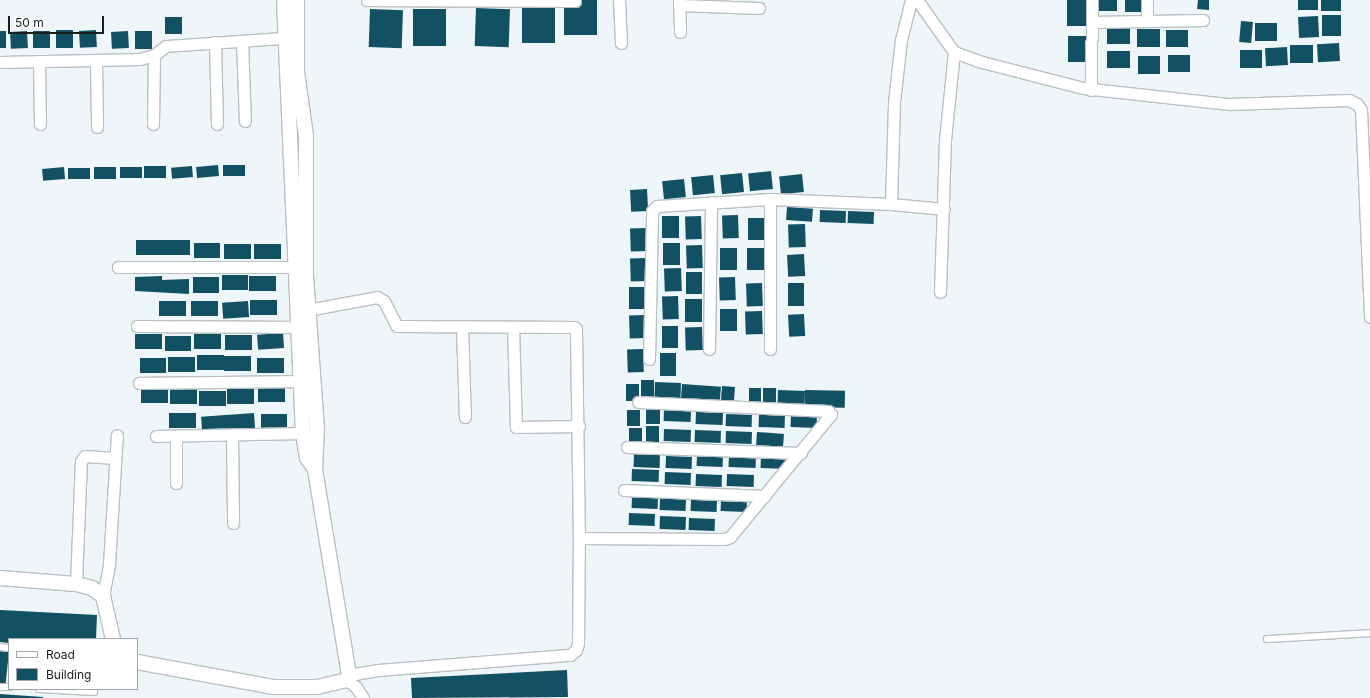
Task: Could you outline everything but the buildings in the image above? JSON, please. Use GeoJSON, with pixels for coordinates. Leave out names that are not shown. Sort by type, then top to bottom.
{"type":"FeatureCollection","features":[{"type":"Feature","properties":{"kind":"street"},"geometry":{"type":"LineString","coordinates":[[284,0],[284,38],[303,433],[307,458],[315,468]]}},
{"type":"Feature","properties":{"kind":"street"},"geometry":{"type":"LineString","coordinates":[[297,0],[297,72],[306,136],[307,310],[317,429],[315,468],[348,678],[363,698]]}},
{"type":"Feature","properties":{"kind":"street"},"geometry":{"type":"LineString","coordinates":[[367,0],[575,1]]}},
{"type":"Feature","properties":{"kind":"street"},"geometry":{"type":"LineString","coordinates":[[619,0],[621,43]]}},
{"type":"Feature","properties":{"kind":"street"},"geometry":{"type":"LineString","coordinates":[[891,204],[894,102],[901,40],[911,0]]}},
{"type":"Feature","properties":{"kind":"street"},"geometry":{"type":"LineString","coordinates":[[917,0],[954,52],[982,62],[1091,90],[1229,104],[1349,100],[1358,104],[1361,110],[1370,317]]}},
{"type":"Feature","properties":{"kind":"street"},"geometry":{"type":"LineString","coordinates":[[1091,90],[1092,0]]}},
{"type":"Feature","properties":{"kind":"street"},"geometry":{"type":"LineString","coordinates":[[1147,0],[1147,21]]}},
{"type":"Feature","properties":{"kind":"street"},"geometry":{"type":"LineString","coordinates":[[680,32],[680,3],[759,8]]}},
{"type":"Feature","properties":{"kind":"street"},"geometry":{"type":"LineString","coordinates":[[1092,22],[1203,20]]}},
{"type":"Feature","properties":{"kind":"street"},"geometry":{"type":"LineString","coordinates":[[0,62],[140,60],[154,55],[166,46],[284,38]]}},
{"type":"Feature","properties":{"kind":"street"},"geometry":{"type":"LineString","coordinates":[[242,41],[245,121]]}},
{"type":"Feature","properties":{"kind":"street"},"geometry":{"type":"LineString","coordinates":[[215,42],[217,124]]}},
{"type":"Feature","properties":{"kind":"street"},"geometry":{"type":"LineString","coordinates":[[940,292],[944,209],[945,140],[954,52]]}},
{"type":"Feature","properties":{"kind":"street"},"geometry":{"type":"LineString","coordinates":[[153,124],[154,55]]}},
{"type":"Feature","properties":{"kind":"street"},"geometry":{"type":"LineString","coordinates":[[96,60],[97,127]]}},
{"type":"Feature","properties":{"kind":"street"},"geometry":{"type":"LineString","coordinates":[[39,61],[40,124]]}},
{"type":"Feature","properties":{"kind":"street"},"geometry":{"type":"LineString","coordinates":[[770,198],[770,349]]}},
{"type":"Feature","properties":{"kind":"street"},"geometry":{"type":"LineString","coordinates":[[649,359],[652,212],[657,206],[770,198],[891,204],[944,209]]}},
{"type":"Feature","properties":{"kind":"street"},"geometry":{"type":"LineString","coordinates":[[709,349],[710,202]]}},
{"type":"Feature","properties":{"kind":"street"},"geometry":{"type":"LineString","coordinates":[[118,267],[295,267]]}},
{"type":"Feature","properties":{"kind":"street"},"geometry":{"type":"LineString","coordinates":[[138,662],[273,687],[318,686],[378,670],[570,655],[576,650],[578,643],[579,426],[576,329],[574,327],[398,326],[384,301],[377,297],[307,310]]}},
{"type":"Feature","properties":{"kind":"street"},"geometry":{"type":"LineString","coordinates":[[137,326],[298,327]]}},
{"type":"Feature","properties":{"kind":"street"},"geometry":{"type":"LineString","coordinates":[[462,327],[465,417]]}},
{"type":"Feature","properties":{"kind":"street"},"geometry":{"type":"LineString","coordinates":[[513,327],[516,427],[579,426]]}},
{"type":"Feature","properties":{"kind":"street"},"geometry":{"type":"LineString","coordinates":[[139,383],[300,381]]}},
{"type":"Feature","properties":{"kind":"street"},"geometry":{"type":"LineString","coordinates":[[578,538],[724,539],[734,534],[830,419],[831,414],[828,411],[638,402]]}},
{"type":"Feature","properties":{"kind":"street"},"geometry":{"type":"LineString","coordinates":[[156,436],[303,433]]}},
{"type":"Feature","properties":{"kind":"street"},"geometry":{"type":"LineString","coordinates":[[113,638],[103,596],[109,564],[117,435]]}},
{"type":"Feature","properties":{"kind":"street"},"geometry":{"type":"LineString","coordinates":[[232,435],[233,523]]}},
{"type":"Feature","properties":{"kind":"street"},"geometry":{"type":"LineString","coordinates":[[176,436],[176,483]]}},
{"type":"Feature","properties":{"kind":"street"},"geometry":{"type":"LineString","coordinates":[[627,447],[801,453]]}},
{"type":"Feature","properties":{"kind":"street"},"geometry":{"type":"LineString","coordinates":[[76,584],[81,461],[86,456],[115,458]]}},
{"type":"Feature","properties":{"kind":"street"},"geometry":{"type":"LineString","coordinates":[[624,490],[765,496]]}},
{"type":"Feature","properties":{"kind":"street"},"geometry":{"type":"LineString","coordinates":[[0,578],[76,584],[92,588],[103,596]]}},
{"type":"Feature","properties":{"kind":"lane"},"geometry":{"type":"LineString","coordinates":[[1267,639],[1370,633]]}},
{"type":"Feature","properties":{"kind":"lane"},"geometry":{"type":"LineString","coordinates":[[57,690],[94,692]]}}]}
